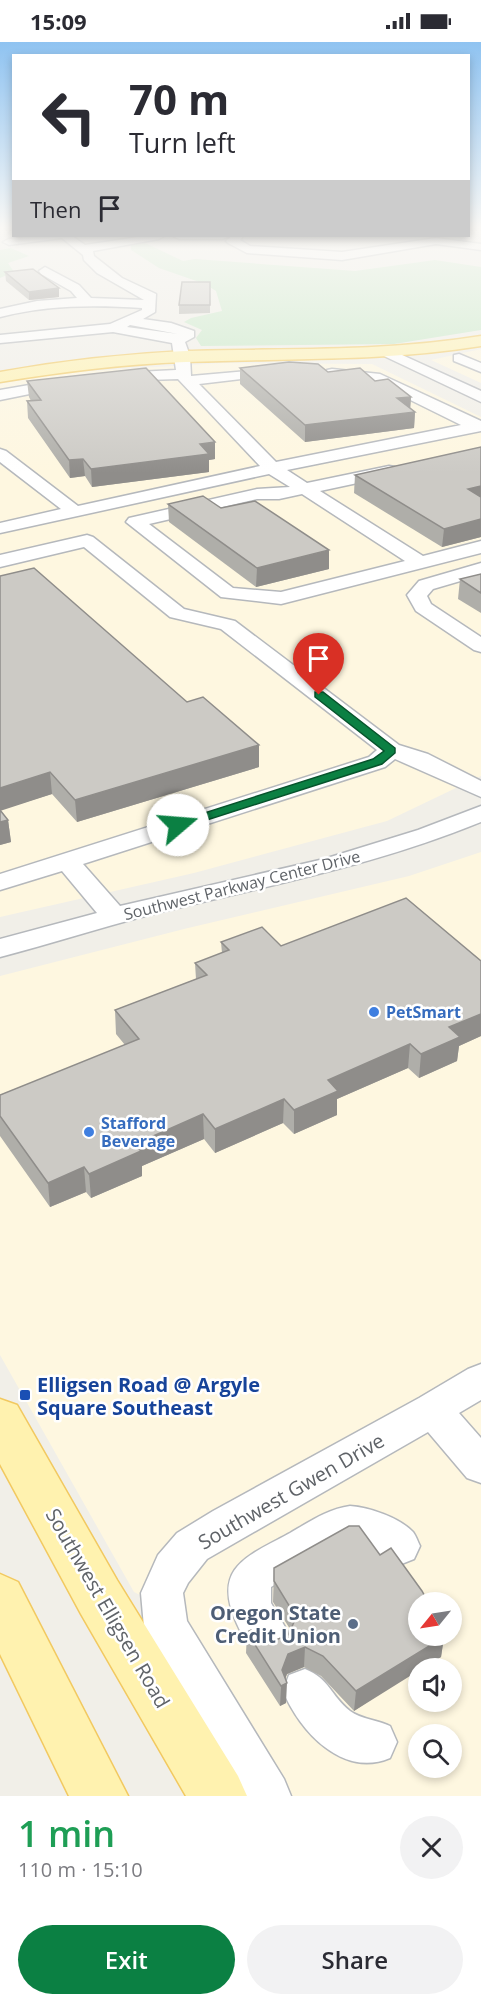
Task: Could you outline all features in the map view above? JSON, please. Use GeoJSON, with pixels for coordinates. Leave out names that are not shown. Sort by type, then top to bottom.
{"type":"FeatureCollection","features":[{"type":"Feature","properties":{"kind":"main road"},"geometry":{"type":"LineString","coordinates":[[0,377],[70,365],[326,357],[389,353],[481,341]]}},
{"type":"Feature","properties":{"kind":"main road","name":"Southwest Elligsen Road"},"geometry":{"type":"LineString","coordinates":[[0,1419],[99,1597],[218,1796]]}},
{"type":"Feature","properties":{"kind":"main road"},"geometry":{"type":"LineString","coordinates":[[0,1599],[99,1796]]}},
{"type":"Feature","properties":{"kind":"street"},"geometry":{"type":"LineString","coordinates":[[0,339],[113,328],[149,310]]}},
{"type":"Feature","properties":{"kind":"street"},"geometry":{"type":"LineString","coordinates":[[127,321],[171,327],[189,334],[183,363]]}},
{"type":"Feature","properties":{"kind":"street"},"geometry":{"type":"LineString","coordinates":[[113,328],[183,363],[272,468],[420,562]]}},
{"type":"Feature","properties":{"kind":"street"},"geometry":{"type":"LineString","coordinates":[[389,353],[481,397]]}},
{"type":"Feature","properties":{"kind":"street"},"geometry":{"type":"LineString","coordinates":[[459,358],[481,368]]}},
{"type":"Feature","properties":{"kind":"street"},"geometry":{"type":"LineString","coordinates":[[97,380],[183,363],[294,372]]}},
{"type":"Feature","properties":{"kind":"street"},"geometry":{"type":"LineString","coordinates":[[316,373],[375,377],[479,427]]}},
{"type":"Feature","properties":{"kind":"street"},"geometry":{"type":"LineString","coordinates":[[0,395],[78,382]]}},
{"type":"Feature","properties":{"kind":"street"},"geometry":{"type":"LineString","coordinates":[[2,518],[75,512],[272,468],[479,427]]}},
{"type":"Feature","properties":{"kind":"street"},"geometry":{"type":"LineString","coordinates":[[0,454],[75,512]]}},
{"type":"Feature","properties":{"kind":"street"},"geometry":{"type":"LineString","coordinates":[[404,467],[304,489],[257,495],[135,522],[228,593],[281,598],[481,546]]}},
{"type":"Feature","properties":{"kind":"street"},"geometry":{"type":"LineString","coordinates":[[0,561],[87,541],[177,613],[228,625],[391,750],[420,759],[481,790]]}},
{"type":"Feature","properties":{"kind":"street"},"geometry":{"type":"LineString","coordinates":[[481,569],[426,585],[417,595],[423,607],[481,646]]}},
{"type":"Feature","properties":{"kind":"street"},"geometry":{"type":"LineString","coordinates":[[0,882],[377,762],[391,750]]}},
{"type":"Feature","properties":{"kind":"street","name":"Southwest Parkway Center Drive"},"geometry":{"type":"LineString","coordinates":[[0,948],[114,916],[340,862],[427,835],[481,813]]}},
{"type":"Feature","properties":{"kind":"street"},"geometry":{"type":"LineString","coordinates":[[67,861],[114,916]]}},
{"type":"Feature","properties":{"kind":"street","name":"Southwest Gwen Drive"},"geometry":{"type":"LineString","coordinates":[[267,1796],[166,1627],[162,1593],[173,1569],[192,1546],[433,1410],[481,1380]]}},
{"type":"Feature","properties":{"kind":"street"},"geometry":{"type":"LineString","coordinates":[[433,1410],[481,1466]]}},
{"type":"Feature","properties":{"kind":"street"},"geometry":{"type":"LineString","coordinates":[[270,1639],[249,1606],[249,1584],[255,1574],[341,1526],[352,1524],[374,1530],[399,1546]]}},
{"type":"Feature","properties":{"kind":"street"},"geometry":{"type":"LineString","coordinates":[[305,1691],[321,1717],[336,1730],[354,1739],[374,1742]]}},
{"type":"Feature","properties":{"kind":"shaded area"},"geometry":{"type":"Polygon","coordinates":[[[481,349],[481,383],[431,360],[481,349]]]}},
{"type":"Feature","properties":{"kind":"shaded area"},"geometry":{"type":"Polygon","coordinates":[[[223,363],[372,364],[481,417],[481,776],[387,821],[194,873],[0,917],[0,384],[58,373],[223,363]]]}},
{"type":"Feature","properties":{"kind":"shaded area"},"geometry":{"type":"Polygon","coordinates":[[[481,852],[481,1796],[288,1796],[182,1616],[134,1592],[0,1355],[0,976],[188,928],[409,876],[481,852]]]}},
{"type":"Feature","properties":{"kind":"green space"},"geometry":{"type":"Polygon","coordinates":[[[481,310],[481,330],[394,344],[201,346],[196,338],[202,330],[184,322],[191,318],[222,311],[481,310]]]}},
{"type":"Feature","properties":{"kind":"building"},"geometry":{"type":"Polygon","coordinates":[[[289,362],[318,364],[328,372],[360,368],[375,381],[388,379],[411,397],[397,398],[415,412],[305,425],[240,368],[289,362]]]}},
{"type":"Feature","properties":{"kind":"building"},"geometry":{"type":"Polygon","coordinates":[[[146,368],[215,442],[200,444],[209,454],[91,469],[83,459],[69,460],[27,401],[41,400],[27,381],[146,368]]]}},
{"type":"Feature","properties":{"kind":"building"},"geometry":{"type":"Polygon","coordinates":[[[481,447],[481,486],[468,489],[481,497],[481,519],[444,529],[355,475],[481,447]]]}},
{"type":"Feature","properties":{"kind":"building"},"geometry":{"type":"Polygon","coordinates":[[[203,496],[221,508],[255,501],[329,550],[257,568],[168,504],[203,496]]]}},
{"type":"Feature","properties":{"kind":"building"},"geometry":{"type":"Polygon","coordinates":[[[34,568],[187,702],[203,697],[259,745],[75,800],[50,772],[0,788],[0,576],[34,568]]]}},
{"type":"Feature","properties":{"kind":"building"},"geometry":{"type":"Polygon","coordinates":[[[481,574],[481,593],[460,579],[481,574]]]}},
{"type":"Feature","properties":{"kind":"building"},"geometry":{"type":"Polygon","coordinates":[[[0,810],[8,820],[0,822],[0,810]]]}},
{"type":"Feature","properties":{"kind":"building"},"geometry":{"type":"Polygon","coordinates":[[[406,898],[481,961],[481,1014],[449,1027],[460,1037],[421,1054],[410,1044],[328,1080],[338,1091],[294,1110],[284,1099],[215,1129],[203,1114],[135,1144],[141,1151],[89,1174],[84,1167],[48,1183],[0,1116],[0,1095],[139,1039],[115,1010],[207,975],[195,963],[229,950],[221,942],[262,927],[281,946],[406,898]]]}},
{"type":"Feature","properties":{"kind":"building","name":"Oregon State Credit Union"},"geometry":{"type":"Polygon","coordinates":[[[349,1526],[359,1526],[380,1555],[391,1548],[422,1591],[408,1592],[408,1646],[429,1646],[356,1691],[323,1656],[305,1647],[288,1654],[282,1670],[287,1683],[281,1686],[247,1632],[251,1630],[271,1642],[288,1635],[295,1620],[274,1581],[274,1568],[349,1526]]]}},
{"type":"Feature","properties":{"kind":"place","name":"PetSmart"},"geometry":{"type":"Point","coordinates":[374,1012]}},
{"type":"Feature","properties":{"kind":"place","name":"Stafford Beverage"},"geometry":{"type":"Point","coordinates":[89,1132]}},
{"type":"Feature","properties":{"kind":"place","name":"Elligsen Road @ Argyle Square Southeast"},"geometry":{"type":"Point","coordinates":[25,1395]}},
{"type":"Feature","properties":{"kind":"place","name":"Oregon State Credit Union"},"geometry":{"type":"Point","coordinates":[353,1624]}},
{"type":"Feature","properties":{"kind":"route"},"geometry":{"type":"LineString","coordinates":[[178,825],[377,762],[391,750],[319,695]]}}]}
